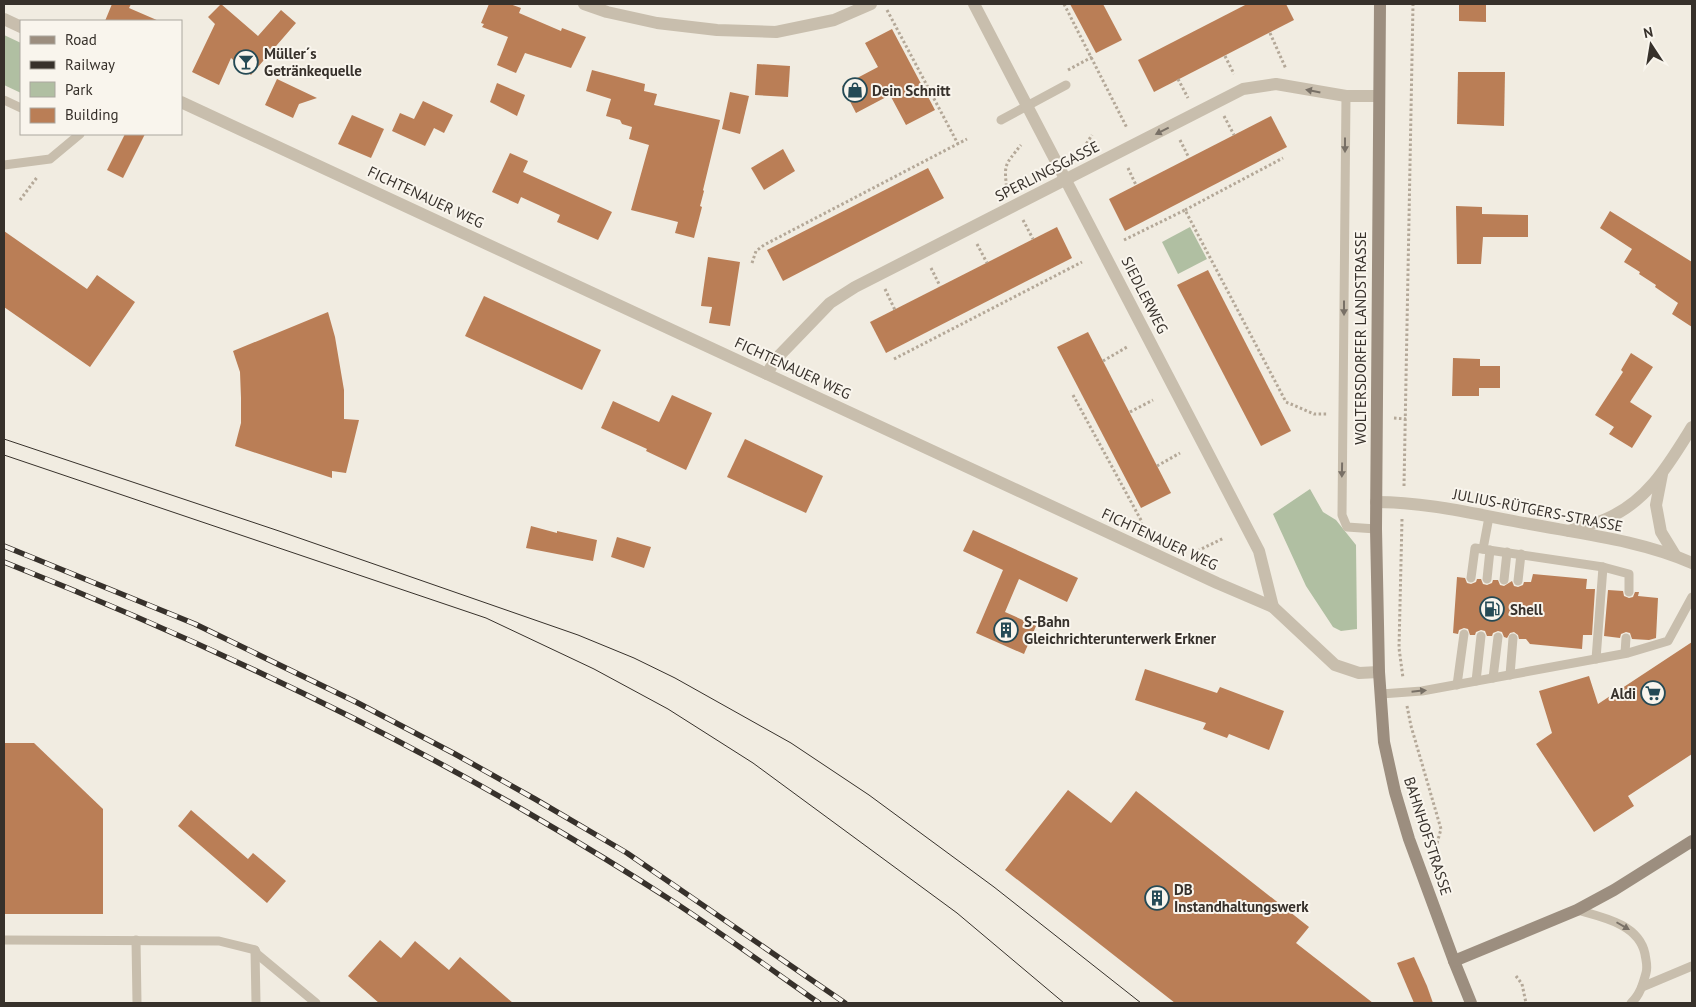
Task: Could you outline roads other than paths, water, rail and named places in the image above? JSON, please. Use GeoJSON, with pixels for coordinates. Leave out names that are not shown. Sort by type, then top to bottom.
{"type":"FeatureCollection","features":[{"type":"Feature","properties":{"kind":"main road","name":"WOLTERSDORFER LANDSTRASSE"},"geometry":{"type":"LineString","coordinates":[[1379,672],[1376,502],[1380,4]]}},
{"type":"Feature","properties":{"kind":"main road","name":"BAHNHOFSTRASSE"},"geometry":{"type":"LineString","coordinates":[[1379,672],[1384,742],[1395,792],[1409,839],[1471,1003]]}},
{"type":"Feature","properties":{"kind":"main road"},"geometry":{"type":"LineString","coordinates":[[1454,961],[1577,910],[1614,890],[1692,841]]}},
{"type":"Feature","properties":{"kind":"street"},"geometry":{"type":"LineString","coordinates":[[584,4],[607,12],[657,23],[717,30],[776,32],[834,20],[871,4]]}},
{"type":"Feature","properties":{"kind":"street","name":"SIEDLERWEG"},"geometry":{"type":"LineString","coordinates":[[974,4],[1259,551],[1273,607]]}},
{"type":"Feature","properties":{"kind":"street"},"geometry":{"type":"LineString","coordinates":[[4,19],[20,27]]}},
{"type":"Feature","properties":{"kind":"street","name":"SPERLINGSGASSE"},"geometry":{"type":"LineString","coordinates":[[766,374],[775,360],[830,303],[855,287],[1243,89],[1276,84],[1346,96],[1379,96]]}},
{"type":"Feature","properties":{"kind":"street","name":"FICHTENAUER WEG"},"geometry":{"type":"LineString","coordinates":[[182,102],[1217,583],[1273,607],[1335,666],[1359,673],[1379,672]]}},
{"type":"Feature","properties":{"kind":"street"},"geometry":{"type":"LineString","coordinates":[[1566,531],[1607,518],[1642,497],[1662,474],[1692,427]]}},
{"type":"Feature","properties":{"kind":"street"},"geometry":{"type":"LineString","coordinates":[[1662,474],[1656,505],[1661,532],[1675,555]]}},
{"type":"Feature","properties":{"kind":"street","name":"JULIUS-RÜTGERS-STRASSE"},"geometry":{"type":"LineString","coordinates":[[1376,502],[1403,502],[1620,541],[1675,555],[1692,563]]}},
{"type":"Feature","properties":{"kind":"lane"},"geometry":{"type":"LineString","coordinates":[[1001,120],[1066,85]]}},
{"type":"Feature","properties":{"kind":"lane"},"geometry":{"type":"LineString","coordinates":[[1346,96],[1342,515],[1347,527],[1376,529]]}},
{"type":"Feature","properties":{"kind":"lane"},"geometry":{"type":"LineString","coordinates":[[4,100],[20,108]]}},
{"type":"Feature","properties":{"kind":"lane"},"geometry":{"type":"LineString","coordinates":[[4,165],[50,160],[79,135]]}},
{"type":"Feature","properties":{"kind":"lane"},"geometry":{"type":"LineString","coordinates":[[1487,579],[1489,517]]}},
{"type":"Feature","properties":{"kind":"lane"},"geometry":{"type":"LineString","coordinates":[[1471,578],[1475,548],[1487,549],[1603,567],[1629,574],[1629,592]]}},
{"type":"Feature","properties":{"kind":"lane"},"geometry":{"type":"LineString","coordinates":[[1504,580],[1507,552]]}},
{"type":"Feature","properties":{"kind":"lane"},"geometry":{"type":"LineString","coordinates":[[1518,582],[1521,554]]}},
{"type":"Feature","properties":{"kind":"lane"},"geometry":{"type":"LineString","coordinates":[[1596,659],[1603,567]]}},
{"type":"Feature","properties":{"kind":"lane"},"geometry":{"type":"LineString","coordinates":[[1381,694],[1422,691],[1457,685],[1625,653],[1668,641],[1692,597]]}},
{"type":"Feature","properties":{"kind":"lane"},"geometry":{"type":"LineString","coordinates":[[1457,685],[1464,634]]}},
{"type":"Feature","properties":{"kind":"lane"},"geometry":{"type":"LineString","coordinates":[[1476,681],[1481,636]]}},
{"type":"Feature","properties":{"kind":"lane"},"geometry":{"type":"LineString","coordinates":[[1493,678],[1498,637]]}},
{"type":"Feature","properties":{"kind":"lane"},"geometry":{"type":"LineString","coordinates":[[1510,675],[1513,638]]}},
{"type":"Feature","properties":{"kind":"lane"},"geometry":{"type":"LineString","coordinates":[[1625,653],[1626,638]]}},
{"type":"Feature","properties":{"kind":"lane"},"geometry":{"type":"LineString","coordinates":[[1577,910],[1610,919],[1633,932],[1643,946],[1648,966],[1642,987],[1631,1003]]}},
{"type":"Feature","properties":{"kind":"lane"},"geometry":{"type":"LineString","coordinates":[[4,940],[219,941],[255,950],[257,954],[316,1003]]}},
{"type":"Feature","properties":{"kind":"lane"},"geometry":{"type":"LineString","coordinates":[[136,940],[137,1003]]}},
{"type":"Feature","properties":{"kind":"lane"},"geometry":{"type":"LineString","coordinates":[[255,950],[256,1003]]}},
{"type":"Feature","properties":{"kind":"lane"},"geometry":{"type":"LineString","coordinates":[[1642,987],[1692,966]]}},
{"type":"Feature","properties":{"kind":"tram line"},"geometry":{"type":"LineString","coordinates":[[4,439],[279,531],[578,635],[634,658],[675,678],[791,743],[869,795],[994,887],[1141,1003]]}},
{"type":"Feature","properties":{"kind":"tram line"},"geometry":{"type":"LineString","coordinates":[[4,455],[486,618],[594,669],[668,709],[753,763],[957,913],[1064,1003]]}},
{"type":"Feature","properties":{"kind":"railway"},"geometry":{"type":"LineString","coordinates":[[4,546],[195,624],[358,703],[455,754],[627,853],[845,1003]]}},
{"type":"Feature","properties":{"kind":"railway"},"geometry":{"type":"LineString","coordinates":[[4,562],[72,589],[272,678],[467,778],[659,892],[819,1003]]}},
{"type":"Feature","properties":{"kind":"place","name":"Müller´s Getränkequelle"},"geometry":{"type":"Point","coordinates":[246,62]}},
{"type":"Feature","properties":{"kind":"place","name":"Dein Schnitt"},"geometry":{"type":"Point","coordinates":[855,90]}},
{"type":"Feature","properties":{"kind":"place","name":"Shell"},"geometry":{"type":"Point","coordinates":[1492,609]}},
{"type":"Feature","properties":{"kind":"place","name":"S-Bahn Gleichrichterunterwerk Erkner"},"geometry":{"type":"Point","coordinates":[1006,630]}},
{"type":"Feature","properties":{"kind":"place","name":"Aldi"},"geometry":{"type":"Point","coordinates":[1653,693]}},
{"type":"Feature","properties":{"kind":"place","name":"DB Instandhaltungswerk"},"geometry":{"type":"Point","coordinates":[1157,898]}}]}
